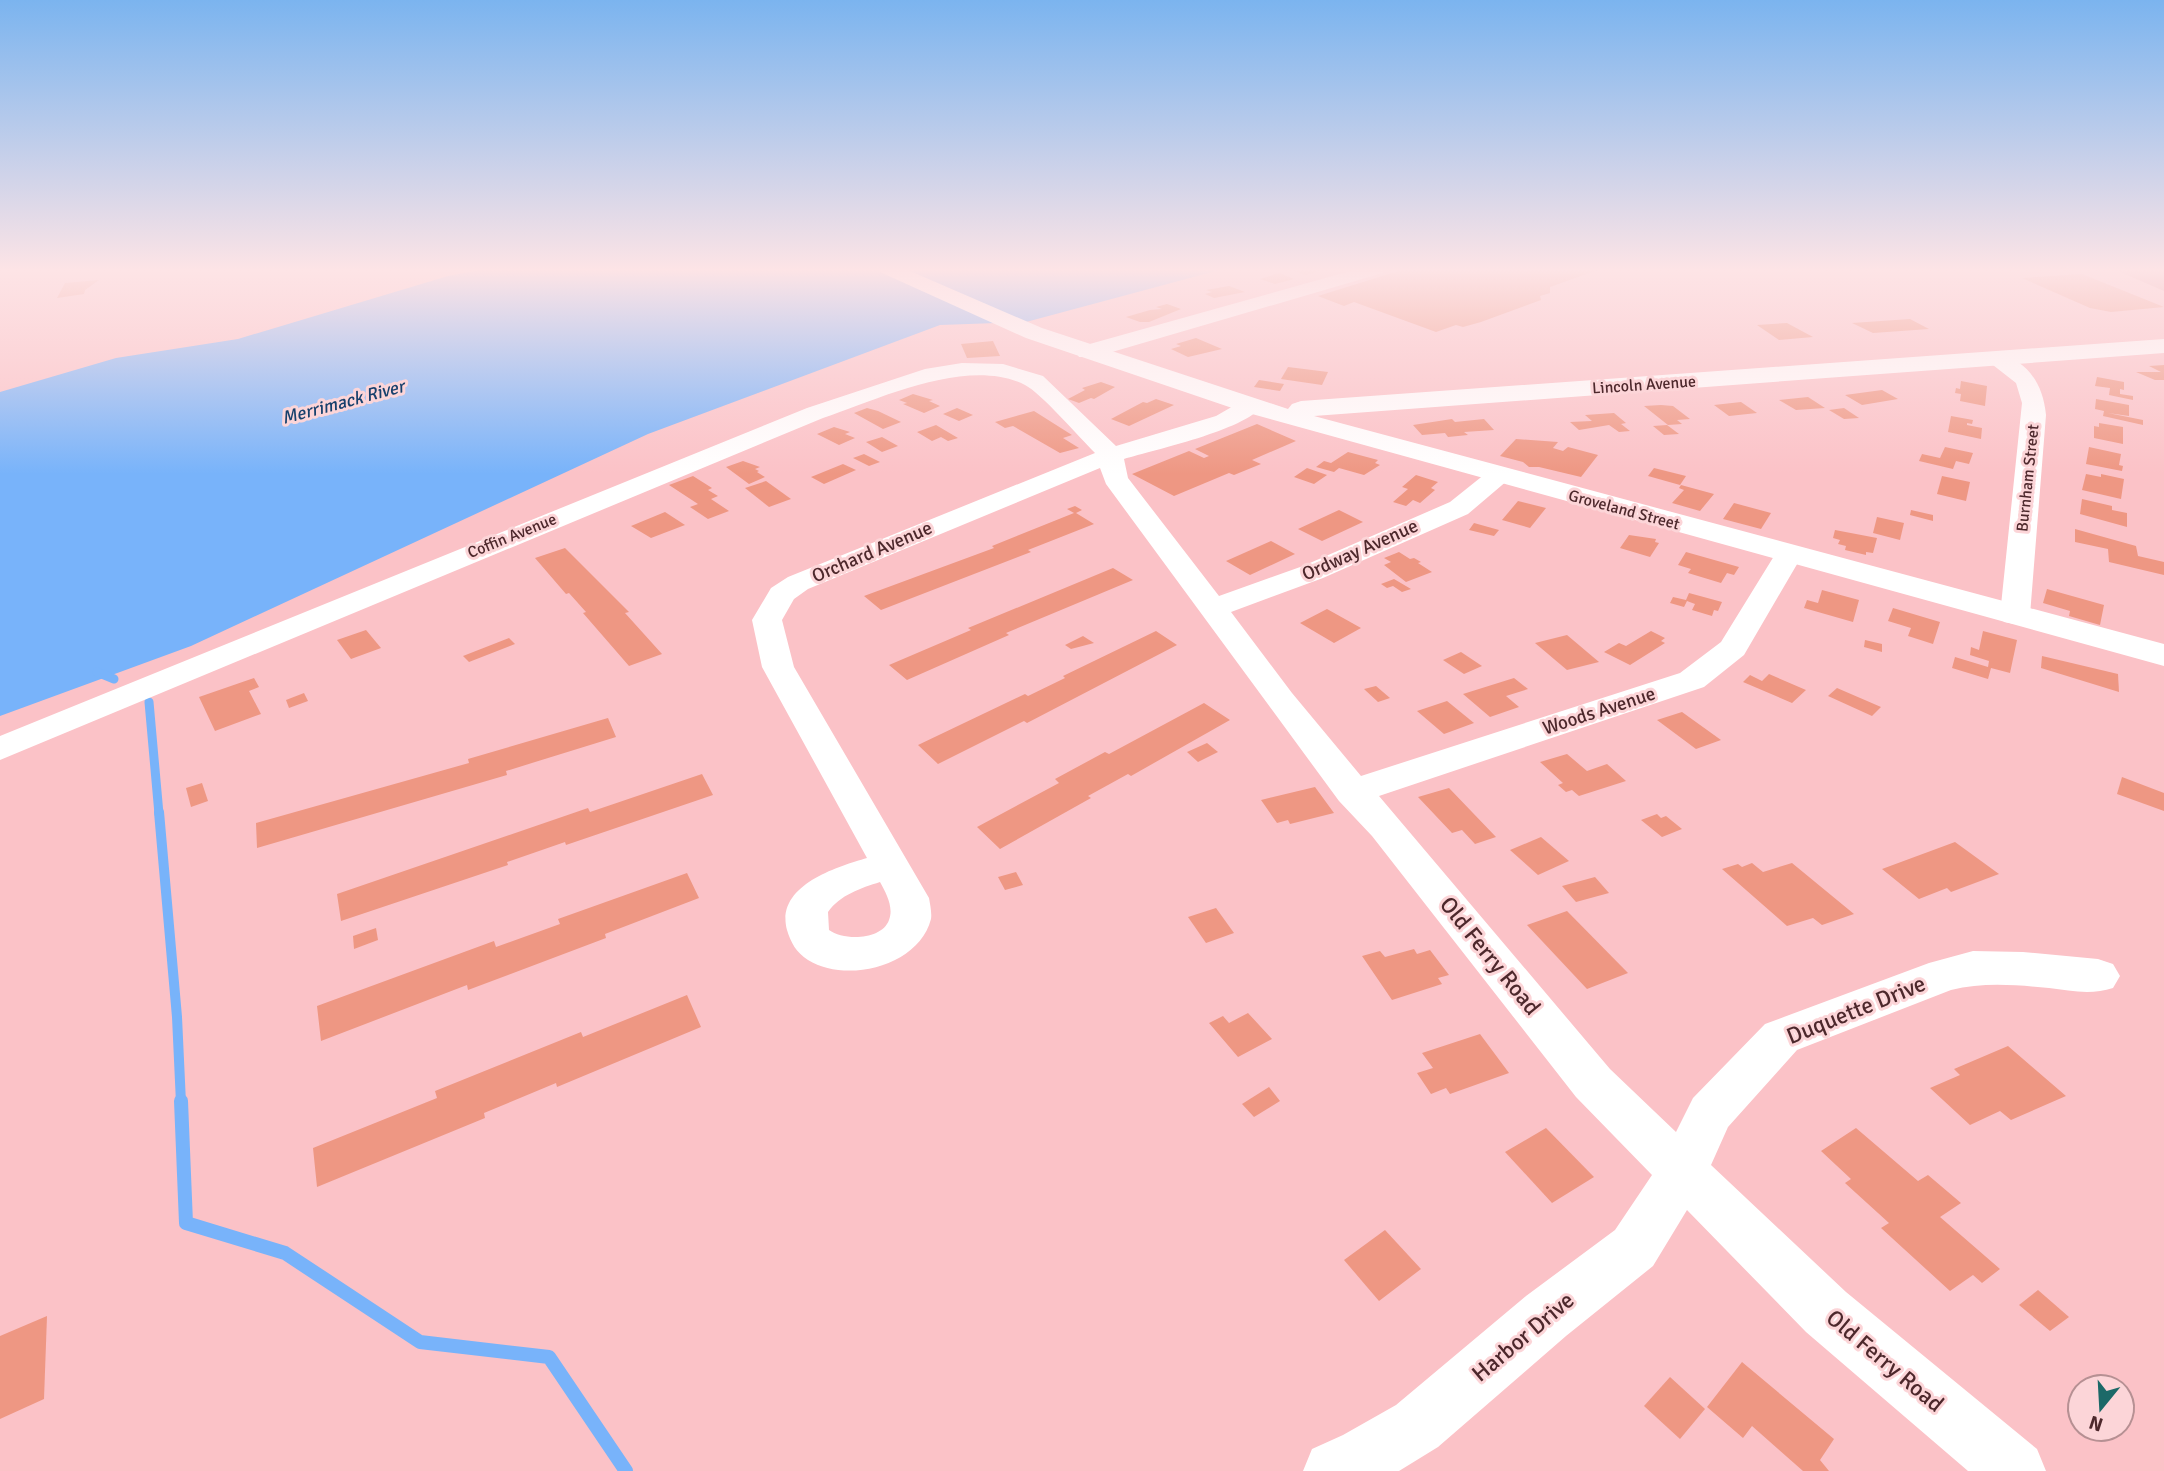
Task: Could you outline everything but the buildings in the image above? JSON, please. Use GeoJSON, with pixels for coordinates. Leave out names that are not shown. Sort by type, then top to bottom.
{"type":"FeatureCollection","features":[{"type":"Feature","properties":{"kind":"main road","name":"Groveland Street"},"geometry":{"type":"LineString","coordinates":[[1044,337],[1250,406],[2164,655]]}},
{"type":"Feature","properties":{"kind":"main road","name":"Lincoln Avenue"},"geometry":{"type":"LineString","coordinates":[[1250,406],[1340,408],[2164,346]]}},
{"type":"Feature","properties":{"kind":"street"},"geometry":{"type":"LineString","coordinates":[[1087,352],[1141,337]]}},
{"type":"Feature","properties":{"kind":"street","name":"Burnham Street"},"geometry":{"type":"LineString","coordinates":[[1995,358],[2025,377],[2033,391],[2034,415],[2015,615]]}},
{"type":"Feature","properties":{"kind":"street","name":"Coffin Avenue"},"geometry":{"type":"LineString","coordinates":[[0,748],[481,549],[862,396],[933,374],[962,370],[1003,371],[1035,381]]}},
{"type":"Feature","properties":{"kind":"street","name":"Old Ferry Road"},"geometry":{"type":"LineString","coordinates":[[1035,381],[1111,455],[1115,479],[1352,792],[1386,827],[1593,1083],[1826,1312],[2015,1471]]}},
{"type":"Feature","properties":{"kind":"street","name":"Orchard Avenue"},"geometry":{"type":"LineString","coordinates":[[890,865],[778,667],[767,620],[782,594],[798,583],[1111,455],[1224,421],[1250,406]]}},
{"type":"Feature","properties":{"kind":"street","name":"Ordway Avenue"},"geometry":{"type":"LineString","coordinates":[[1213,608],[1313,572],[1459,508],[1499,475]]}},
{"type":"Feature","properties":{"kind":"street","name":"Woods Avenue"},"geometry":{"type":"LineString","coordinates":[[1352,792],[1692,680],[1733,648],[1789,554]]}},
{"type":"Feature","properties":{"kind":"street","name":"Duquette Drive"},"geometry":{"type":"LineString","coordinates":[[1682,1173],[1710,1113],[1781,1037],[1944,975],[1973,968],[2023,969],[2098,976]]}},
{"type":"Feature","properties":{"kind":"street","name":"Harbor Drive"},"geometry":{"type":"LineString","coordinates":[[1334,1471],[1366,1457],[1417,1426],[1546,1316],[1634,1248],[1682,1173]]}},
{"type":"Feature","properties":{"kind":"water","name":"Merrimack River"},"geometry":{"type":"Polygon","coordinates":[[[246,337],[909,337],[648,434],[191,646],[0,716],[0,392],[116,358],[246,337]]]}},
{"type":"Feature","properties":{"kind":"waterway"},"geometry":{"type":"LineString","coordinates":[[97,672],[114,679]]}},
{"type":"Feature","properties":{"kind":"waterway"},"geometry":{"type":"LineString","coordinates":[[149,702],[159,814]]}},
{"type":"Feature","properties":{"kind":"waterway"},"geometry":{"type":"LineString","coordinates":[[159,812],[177,1017],[181,1103]]}},
{"type":"Feature","properties":{"kind":"waterway"},"geometry":{"type":"LineString","coordinates":[[181,1101],[186,1223],[285,1253],[420,1342],[549,1357],[626,1471]]}}]}
